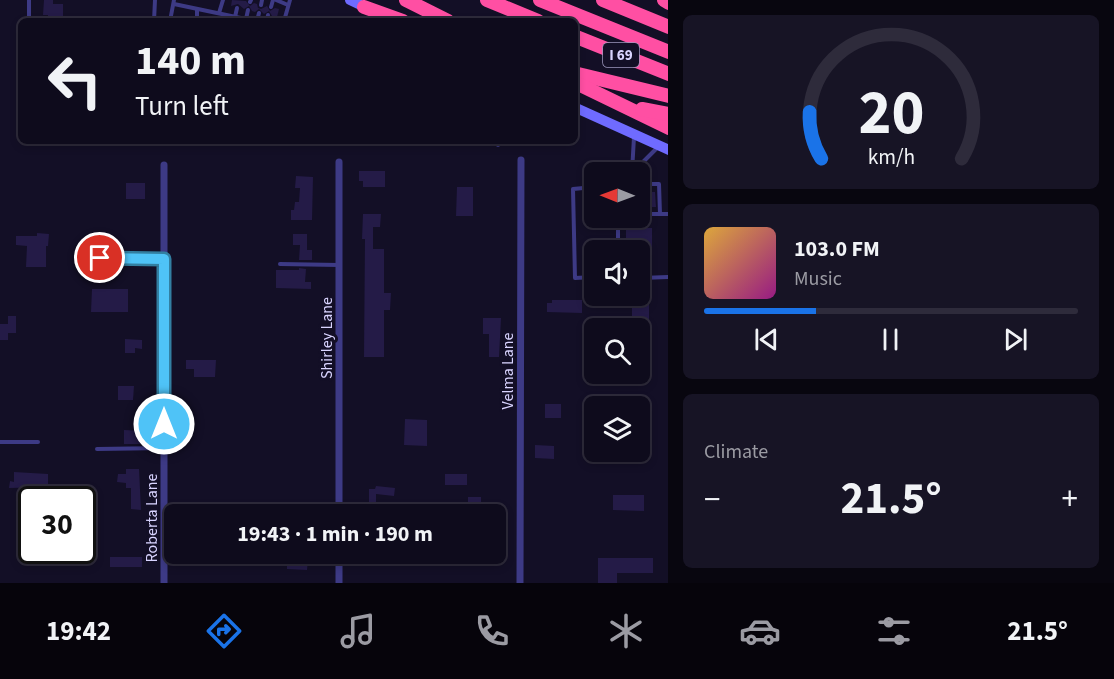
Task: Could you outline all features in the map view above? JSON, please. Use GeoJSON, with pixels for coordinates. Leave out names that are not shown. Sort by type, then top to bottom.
{"type":"FeatureCollection","features":[{"type":"Feature","properties":{"kind":"highway"},"geometry":{"type":"LineString","coordinates":[[406,0],[442,18]]}},
{"type":"Feature","properties":{"kind":"highway"},"geometry":{"type":"LineString","coordinates":[[487,0],[531,18]]}},
{"type":"Feature","properties":{"kind":"highway"},"geometry":{"type":"LineString","coordinates":[[540,0],[668,52]]}},
{"type":"Feature","properties":{"kind":"highway"},"geometry":{"type":"LineString","coordinates":[[603,0],[668,27]]}},
{"type":"Feature","properties":{"kind":"highway"},"geometry":{"type":"LineString","coordinates":[[364,7],[395,18]]}},
{"type":"Feature","properties":{"kind":"highway","name":"I 69"},"geometry":{"type":"LineString","coordinates":[[578,38],[668,74]]}},
{"type":"Feature","properties":{"kind":"highway"},"geometry":{"type":"LineString","coordinates":[[578,74],[668,96]]}},
{"type":"Feature","properties":{"kind":"highway"},"geometry":{"type":"LineString","coordinates":[[578,84],[668,128]]}},
{"type":"Feature","properties":{"kind":"highway"},"geometry":{"type":"LineString","coordinates":[[608,98],[668,114]]}},
{"type":"Feature","properties":{"kind":"main road"},"geometry":{"type":"LineString","coordinates":[[350,0],[387,18]]}},
{"type":"Feature","properties":{"kind":"main road"},"geometry":{"type":"LineString","coordinates":[[578,109],[664,148]]}},
{"type":"Feature","properties":{"kind":"street","name":"Velma Lane"},"geometry":{"type":"LineString","coordinates":[[519,583],[521,160]]}},
{"type":"Feature","properties":{"kind":"street","name":"Shirley Lane"},"geometry":{"type":"LineString","coordinates":[[339,162],[339,504]]}},
{"type":"Feature","properties":{"kind":"street","name":"Roberta Lane"},"geometry":{"type":"LineString","coordinates":[[164,165],[164,583]]}},
{"type":"Feature","properties":{"kind":"street"},"geometry":{"type":"LineString","coordinates":[[339,564],[339,583]]}},
{"type":"Feature","properties":{"kind":"lane"},"geometry":{"type":"LineString","coordinates":[[28,18],[29,0]]}},
{"type":"Feature","properties":{"kind":"lane"},"geometry":{"type":"LineString","coordinates":[[154,18],[155,0]]}},
{"type":"Feature","properties":{"kind":"lane"},"geometry":{"type":"LineString","coordinates":[[219,14],[223,0]]}},
{"type":"Feature","properties":{"kind":"lane"},"geometry":{"type":"LineString","coordinates":[[271,7],[274,0],[289,2],[285,18]]}},
{"type":"Feature","properties":{"kind":"lane"},"geometry":{"type":"LineString","coordinates":[[171,18],[174,2],[240,18]]}},
{"type":"Feature","properties":{"kind":"lane"},"geometry":{"type":"LineString","coordinates":[[235,17],[237,8]]}},
{"type":"Feature","properties":{"kind":"lane"},"geometry":{"type":"LineString","coordinates":[[197,9],[197,18]]}},
{"type":"Feature","properties":{"kind":"lane"},"geometry":{"type":"LineString","coordinates":[[246,18],[249,10]]}},
{"type":"Feature","properties":{"kind":"lane"},"geometry":{"type":"LineString","coordinates":[[257,18],[259,13]]}},
{"type":"Feature","properties":{"kind":"lane"},"geometry":{"type":"LineString","coordinates":[[633,162],[634,134]]}},
{"type":"Feature","properties":{"kind":"lane"},"geometry":{"type":"LineString","coordinates":[[645,162],[664,148]]}},
{"type":"Feature","properties":{"kind":"lane"},"geometry":{"type":"LineString","coordinates":[[650,184],[659,184],[660,214]]}},
{"type":"Feature","properties":{"kind":"lane"},"geometry":{"type":"LineString","coordinates":[[584,188],[573,189],[575,278],[584,278]]}},
{"type":"Feature","properties":{"kind":"lane"},"geometry":{"type":"LineString","coordinates":[[650,214],[668,214]]}},
{"type":"Feature","properties":{"kind":"lane"},"geometry":{"type":"LineString","coordinates":[[100,280],[100,258],[164,259]]}},
{"type":"Feature","properties":{"kind":"lane"},"geometry":{"type":"LineString","coordinates":[[280,264],[339,265]]}},
{"type":"Feature","properties":{"kind":"lane"},"geometry":{"type":"LineString","coordinates":[[650,276],[668,277]]}},
{"type":"Feature","properties":{"kind":"lane"},"geometry":{"type":"LineString","coordinates":[[0,442],[38,442]]}},
{"type":"Feature","properties":{"kind":"lane"},"geometry":{"type":"LineString","coordinates":[[98,448],[164,448]]}},
{"type":"Feature","properties":{"kind":"building"},"geometry":{"type":"Polygon","coordinates":[[[44,0],[53,0],[53,4],[63,4],[63,18],[48,18],[48,15],[43,15],[44,0]]]}},
{"type":"Feature","properties":{"kind":"building"},"geometry":{"type":"Polygon","coordinates":[[[232,0],[246,1],[250,6],[254,3],[261,9],[267,6],[270,11],[275,8],[279,9],[277,17],[272,16],[269,11],[264,14],[259,9],[252,11],[249,6],[244,9],[238,4],[231,6],[232,0]]]}},
{"type":"Feature","properties":{"kind":"building"},"geometry":{"type":"Polygon","coordinates":[[[359,171],[385,171],[385,187],[363,187],[363,181],[359,181],[359,171]]]}},
{"type":"Feature","properties":{"kind":"building"},"geometry":{"type":"Polygon","coordinates":[[[296,176],[313,177],[312,220],[291,220],[291,210],[294,210],[295,202],[299,202],[300,188],[295,188],[296,176]]]}},
{"type":"Feature","properties":{"kind":"building"},"geometry":{"type":"Polygon","coordinates":[[[126,183],[145,183],[145,199],[126,199],[126,183]]]}},
{"type":"Feature","properties":{"kind":"building"},"geometry":{"type":"Polygon","coordinates":[[[457,187],[473,187],[473,216],[456,216],[457,187]]]}},
{"type":"Feature","properties":{"kind":"building"},"geometry":{"type":"Polygon","coordinates":[[[650,192],[655,192],[656,207],[651,207],[650,192]]]}},
{"type":"Feature","properties":{"kind":"building"},"geometry":{"type":"Polygon","coordinates":[[[363,214],[381,214],[380,227],[373,227],[373,249],[384,249],[384,293],[391,293],[390,310],[384,310],[384,357],[364,357],[365,239],[362,239],[363,214]]]}},
{"type":"Feature","properties":{"kind":"building"},"geometry":{"type":"Polygon","coordinates":[[[626,228],[652,228],[652,254],[650,254],[650,240],[626,240],[626,228]]]}},
{"type":"Feature","properties":{"kind":"building"},"geometry":{"type":"Polygon","coordinates":[[[37,233],[49,234],[48,246],[46,246],[46,267],[26,267],[27,246],[16,245],[16,236],[37,236],[37,233]]]}},
{"type":"Feature","properties":{"kind":"building"},"geometry":{"type":"Polygon","coordinates":[[[293,234],[307,234],[307,250],[312,250],[312,260],[299,260],[300,245],[293,245],[293,234]]]}},
{"type":"Feature","properties":{"kind":"building"},"geometry":{"type":"Polygon","coordinates":[[[299,268],[306,269],[305,282],[311,282],[311,289],[276,288],[276,270],[299,270],[299,268]]]}},
{"type":"Feature","properties":{"kind":"building"},"geometry":{"type":"Polygon","coordinates":[[[92,289],[128,289],[128,312],[91,312],[92,289]]]}},
{"type":"Feature","properties":{"kind":"building"},"geometry":{"type":"Polygon","coordinates":[[[552,300],[582,300],[582,313],[547,312],[547,303],[552,303],[552,300]]]}},
{"type":"Feature","properties":{"kind":"building"},"geometry":{"type":"Polygon","coordinates":[[[632,306],[649,306],[649,318],[632,318],[632,306]]]}},
{"type":"Feature","properties":{"kind":"building"},"geometry":{"type":"Polygon","coordinates":[[[8,316],[16,316],[16,333],[8,333],[8,340],[0,340],[0,324],[8,324],[8,316]]]}},
{"type":"Feature","properties":{"kind":"building"},"geometry":{"type":"Polygon","coordinates":[[[483,318],[501,318],[499,357],[489,357],[489,334],[483,334],[483,318]]]}},
{"type":"Feature","properties":{"kind":"building"},"geometry":{"type":"Polygon","coordinates":[[[125,339],[142,340],[142,349],[135,348],[135,353],[125,353],[125,339]]]}},
{"type":"Feature","properties":{"kind":"building"},"geometry":{"type":"Polygon","coordinates":[[[186,360],[216,360],[215,377],[194,377],[194,369],[186,369],[186,360]]]}},
{"type":"Feature","properties":{"kind":"building"},"geometry":{"type":"Polygon","coordinates":[[[118,386],[134,386],[133,400],[118,400],[118,386]]]}},
{"type":"Feature","properties":{"kind":"building"},"geometry":{"type":"Polygon","coordinates":[[[545,404],[561,404],[561,418],[545,418],[545,404]]]}},
{"type":"Feature","properties":{"kind":"building"},"geometry":{"type":"Polygon","coordinates":[[[405,419],[427,420],[427,446],[404,445],[405,419]]]}},
{"type":"Feature","properties":{"kind":"building"},"geometry":{"type":"Polygon","coordinates":[[[124,430],[145,431],[145,444],[124,444],[124,430]]]}},
{"type":"Feature","properties":{"kind":"building"},"geometry":{"type":"Polygon","coordinates":[[[535,445],[554,446],[554,459],[535,458],[535,445]]]}},
{"type":"Feature","properties":{"kind":"building"},"geometry":{"type":"Polygon","coordinates":[[[126,469],[139,469],[141,510],[131,509],[131,488],[126,488],[126,483],[117,482],[118,474],[126,474],[126,469]]]}},
{"type":"Feature","properties":{"kind":"building"},"geometry":{"type":"Polygon","coordinates":[[[14,472],[48,474],[48,486],[9,488],[10,481],[14,482],[14,472]]]}},
{"type":"Feature","properties":{"kind":"building"},"geometry":{"type":"Polygon","coordinates":[[[445,474],[467,474],[467,485],[445,485],[445,474]]]}},
{"type":"Feature","properties":{"kind":"building"},"geometry":{"type":"Polygon","coordinates":[[[376,486],[395,488],[394,496],[376,494],[376,504],[369,504],[369,489],[375,489],[376,486]]]}},
{"type":"Feature","properties":{"kind":"building"},"geometry":{"type":"Polygon","coordinates":[[[613,495],[644,495],[644,511],[613,510],[613,495]]]}},
{"type":"Feature","properties":{"kind":"building"},"geometry":{"type":"Polygon","coordinates":[[[468,497],[481,497],[481,504],[468,504],[468,497]]]}},
{"type":"Feature","properties":{"kind":"building"},"geometry":{"type":"Polygon","coordinates":[[[110,557],[142,557],[142,567],[110,567],[110,557]]]}},
{"type":"Feature","properties":{"kind":"building"},"geometry":{"type":"Polygon","coordinates":[[[598,558],[653,558],[653,573],[617,573],[617,583],[598,583],[598,558]]]}},
{"type":"Feature","properties":{"kind":"building"},"geometry":{"type":"Polygon","coordinates":[[[287,564],[308,564],[307,570],[287,569],[287,564]]]}},
{"type":"Feature","properties":{"kind":"route"},"geometry":{"type":"LineString","coordinates":[[100,258],[164,259],[164,424]]}}]}
